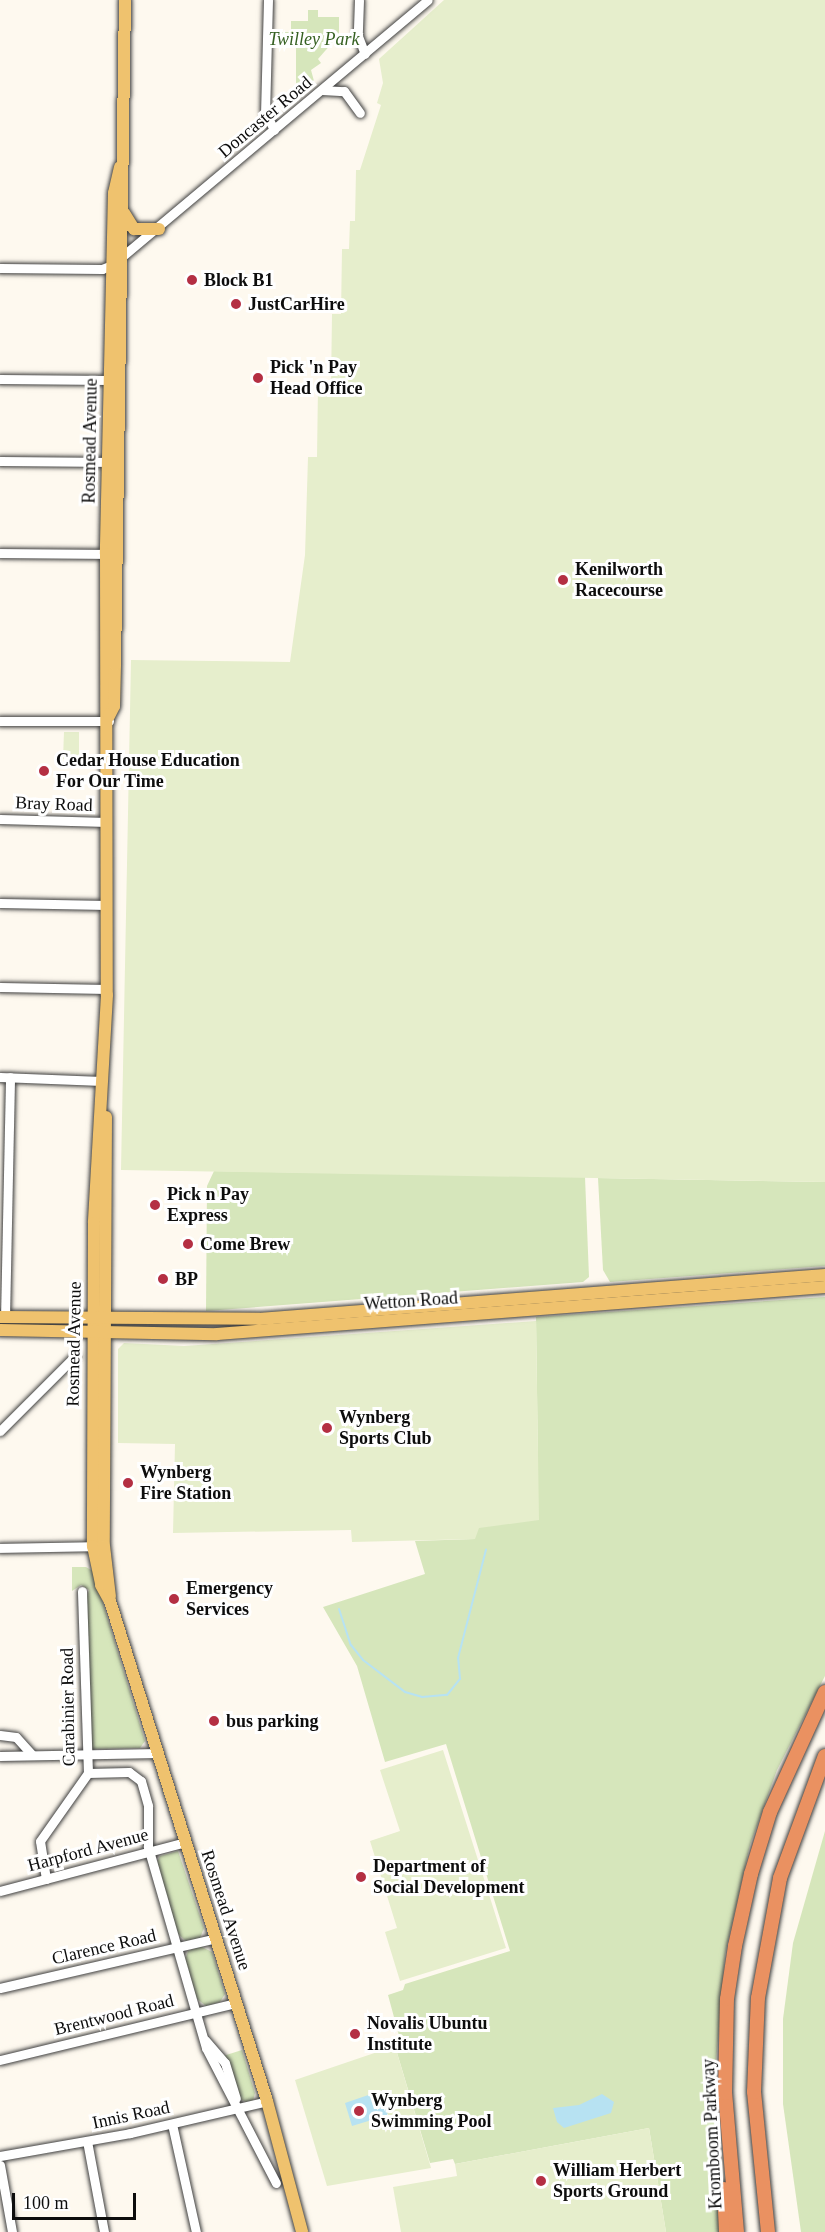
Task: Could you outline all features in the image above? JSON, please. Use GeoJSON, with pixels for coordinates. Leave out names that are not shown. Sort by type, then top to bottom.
{"type":"FeatureCollection","features":[{"type":"Feature","properties":{"kind":"highway","name":"Kromboom Parkway"},"geometry":{"type":"LineString","coordinates":[[737,2232],[727,2136],[727,1999],[744,1899],[783,1780],[825,1692]]}},
{"type":"Feature","properties":{"kind":"highway"},"geometry":{"type":"LineString","coordinates":[[768,2232],[754,2092],[758,1998],[780,1878],[825,1756]]}},
{"type":"Feature","properties":{"kind":"highway"},"geometry":{"type":"LineString","coordinates":[[726,2232],[722,2166],[727,2136]]}},
{"type":"Feature","properties":{"kind":"main road","name":"Rosmead Avenue"},"geometry":{"type":"LineString","coordinates":[[113,462],[110,380],[117,261],[123,209],[120,166],[124,0]]}},
{"type":"Feature","properties":{"kind":"main road","name":"Rosmead Avenue"},"geometry":{"type":"LineString","coordinates":[[120,166],[114,193],[117,261],[111,554],[104,705],[109,718],[107,989],[102,1083],[98,1319],[101,1585],[110,1601],[267,2101],[302,2232]]}},
{"type":"Feature","properties":{"kind":"main road"},"geometry":{"type":"LineString","coordinates":[[123,209],[134,230],[159,229]]}},
{"type":"Feature","properties":{"kind":"main road","name":"Wetton Road"},"geometry":{"type":"LineString","coordinates":[[3,1318],[258,1319],[825,1275]]}},
{"type":"Feature","properties":{"kind":"main road","name":"Wetton Road"},"geometry":{"type":"LineString","coordinates":[[0,1330],[217,1334],[825,1287]]}},
{"type":"Feature","properties":{"kind":"street"},"geometry":{"type":"LineString","coordinates":[[268,0],[265,112],[274,130]]}},
{"type":"Feature","properties":{"kind":"street"},"geometry":{"type":"LineString","coordinates":[[359,0],[358,36],[365,54]]}},
{"type":"Feature","properties":{"kind":"street","name":"Doncaster Road"},"geometry":{"type":"LineString","coordinates":[[117,261],[159,229],[428,0]]}},
{"type":"Feature","properties":{"kind":"street"},"geometry":{"type":"LineString","coordinates":[[322,90],[344,91],[360,113]]}},
{"type":"Feature","properties":{"kind":"street"},"geometry":{"type":"LineString","coordinates":[[0,268],[102,269],[117,261]]}},
{"type":"Feature","properties":{"kind":"street"},"geometry":{"type":"LineString","coordinates":[[0,378],[110,380]]}},
{"type":"Feature","properties":{"kind":"street"},"geometry":{"type":"LineString","coordinates":[[0,460],[113,462]]}},
{"type":"Feature","properties":{"kind":"street"},"geometry":{"type":"LineString","coordinates":[[0,553],[111,554]]}},
{"type":"Feature","properties":{"kind":"street"},"geometry":{"type":"LineString","coordinates":[[0,721],[109,718]]}},
{"type":"Feature","properties":{"kind":"street","name":"Bray Road"},"geometry":{"type":"LineString","coordinates":[[0,819],[107,822]]}},
{"type":"Feature","properties":{"kind":"street"},"geometry":{"type":"LineString","coordinates":[[0,903],[106,905]]}},
{"type":"Feature","properties":{"kind":"street"},"geometry":{"type":"LineString","coordinates":[[0,987],[107,989]]}},
{"type":"Feature","properties":{"kind":"street"},"geometry":{"type":"LineString","coordinates":[[3,1318],[5,1077],[102,1083]]}},
{"type":"Feature","properties":{"kind":"street"},"geometry":{"type":"LineString","coordinates":[[0,1431],[75,1356]]}},
{"type":"Feature","properties":{"kind":"street"},"geometry":{"type":"LineString","coordinates":[[0,1548],[99,1546]]}},
{"type":"Feature","properties":{"kind":"street","name":"Carabinier Road"},"geometry":{"type":"LineString","coordinates":[[46,1879],[40,1841],[88,1773],[85,1754],[82,1591]]}},
{"type":"Feature","properties":{"kind":"street"},"geometry":{"type":"LineString","coordinates":[[0,1735],[15,1737],[32,1755]]}},
{"type":"Feature","properties":{"kind":"street"},"geometry":{"type":"LineString","coordinates":[[0,1756],[158,1754]]}},
{"type":"Feature","properties":{"kind":"street"},"geometry":{"type":"LineString","coordinates":[[88,1773],[129,1772],[139,1778],[148,1806],[149,1851],[204,2039],[229,2071],[238,2106],[276,2183]]}},
{"type":"Feature","properties":{"kind":"street","name":"Harpford Avenue"},"geometry":{"type":"LineString","coordinates":[[0,1891],[185,1842]]}},
{"type":"Feature","properties":{"kind":"street","name":"Clarence Road"},"geometry":{"type":"LineString","coordinates":[[0,1988],[216,1938]]}},
{"type":"Feature","properties":{"kind":"street","name":"Brentwood Road"},"geometry":{"type":"LineString","coordinates":[[0,2060],[236,2003]]}},
{"type":"Feature","properties":{"kind":"street","name":"Innis Road"},"geometry":{"type":"LineString","coordinates":[[0,2156],[172,2124],[238,2106],[267,2101]]}},
{"type":"Feature","properties":{"kind":"street"},"geometry":{"type":"LineString","coordinates":[[172,2124],[196,2232]]}},
{"type":"Feature","properties":{"kind":"street"},"geometry":{"type":"LineString","coordinates":[[87,2141],[104,2232]]}},
{"type":"Feature","properties":{"kind":"street"},"geometry":{"type":"LineString","coordinates":[[0,2165],[12,2232]]}},
{"type":"Feature","properties":{"kind":"green space","name":"Kenilworth Racecourse"},"geometry":{"type":"Polygon","coordinates":[[[444,0],[825,0],[825,1182],[121,1170],[131,660],[290,662],[305,555],[308,457],[317,457],[318,386],[331,386],[332,314],[341,314],[342,249],[349,249],[350,221],[355,221],[356,170],[360,170],[381,105],[377,103],[383,83],[379,59],[444,0]]]}},
{"type":"Feature","properties":{"kind":"green space","name":"Twilley Park"},"geometry":{"type":"Polygon","coordinates":[[[308,10],[318,10],[318,17],[339,17],[339,35],[318,59],[321,63],[311,70],[314,81],[296,94],[296,44],[281,41],[280,32],[291,32],[291,21],[308,21],[308,10]]]}},
{"type":"Feature","properties":{"kind":"green space"},"geometry":{"type":"Polygon","coordinates":[[[64,732],[79,732],[79,760],[63,759],[64,732]]]}},
{"type":"Feature","properties":{"kind":"green space"},"geometry":{"type":"Polygon","coordinates":[[[214,1171],[585,1177],[589,1277],[583,1282],[206,1311],[207,1186],[214,1171]]]}},
{"type":"Feature","properties":{"kind":"green space"},"geometry":{"type":"Polygon","coordinates":[[[598,1178],[825,1182],[825,1266],[610,1282],[603,1270],[598,1178]]]}},
{"type":"Feature","properties":{"kind":"green space"},"geometry":{"type":"Polygon","coordinates":[[[825,1297],[825,1676],[777,1770],[750,1845],[725,1954],[714,2087],[721,2232],[666,2232],[649,2128],[455,2164],[453,2159],[430,2163],[395,2046],[401,2043],[388,1995],[403,1990],[405,1984],[510,1951],[446,1744],[385,1762],[357,1666],[323,1607],[425,1574],[415,1541],[475,1539],[475,1470],[538,1467],[536,1317],[825,1297]]]}},
{"type":"Feature","properties":{"kind":"green space","name":"Wynberg Sports Club"},"geometry":{"type":"Polygon","coordinates":[[[536,1321],[539,1520],[479,1528],[475,1539],[352,1542],[351,1530],[173,1533],[175,1444],[118,1443],[118,1349],[124,1343],[184,1346],[536,1321]]]}},
{"type":"Feature","properties":{"kind":"green space"},"geometry":{"type":"Polygon","coordinates":[[[72,1567],[86,1567],[93,1571],[145,1741],[140,1748],[91,1749],[86,1600],[89,1590],[81,1585],[72,1591],[72,1567]]]}},
{"type":"Feature","properties":{"kind":"green space"},"geometry":{"type":"Polygon","coordinates":[[[443,1750],[506,1948],[400,1981],[385,1932],[397,1928],[370,1841],[400,1831],[380,1770],[443,1750]]]}},
{"type":"Feature","properties":{"kind":"green space"},"geometry":{"type":"Polygon","coordinates":[[[825,1831],[825,2232],[801,2232],[783,2104],[783,2019],[793,1943],[825,1831]]]}},
{"type":"Feature","properties":{"kind":"green space"},"geometry":{"type":"Polygon","coordinates":[[[178,1851],[204,1928],[200,1938],[186,1941],[177,1933],[157,1862],[160,1856],[178,1851]]]}},
{"type":"Feature","properties":{"kind":"green space"},"geometry":{"type":"Polygon","coordinates":[[[200,1946],[212,1952],[225,1994],[220,2002],[206,2006],[196,1998],[185,1960],[188,1951],[200,1946]]]}},
{"type":"Feature","properties":{"kind":"green space","name":"Wynberg Swimming Pool"},"geometry":{"type":"Polygon","coordinates":[[[395,2046],[431,2168],[327,2186],[295,2080],[395,2046]]]}},
{"type":"Feature","properties":{"kind":"green space"},"geometry":{"type":"Polygon","coordinates":[[[242,2050],[255,2093],[253,2101],[246,2102],[239,2098],[223,2056],[242,2050]]]}},
{"type":"Feature","properties":{"kind":"green space","name":"William Herbert Sports Ground"},"geometry":{"type":"Polygon","coordinates":[[[649,2128],[666,2232],[401,2232],[393,2187],[457,2176],[455,2164],[649,2128]]]}},
{"type":"Feature","properties":{"kind":"water"},"geometry":{"type":"Polygon","coordinates":[[[380,2091],[388,2115],[352,2126],[345,2103],[380,2091]]]}},
{"type":"Feature","properties":{"kind":"water"},"geometry":{"type":"Polygon","coordinates":[[[602,2094],[614,2102],[611,2113],[564,2128],[557,2122],[553,2108],[579,2105],[602,2094]]]}},
{"type":"Feature","properties":{"kind":"waterway"},"geometry":{"type":"LineString","coordinates":[[339,1609],[351,1645],[363,1660],[405,1692],[422,1697],[447,1695],[460,1679],[458,1658],[486,1550]]}},
{"type":"Feature","properties":{"kind":"place","name":"Block B1"},"geometry":{"type":"Point","coordinates":[192,280]}},
{"type":"Feature","properties":{"kind":"place","name":"JustCarHire"},"geometry":{"type":"Point","coordinates":[236,304]}},
{"type":"Feature","properties":{"kind":"place","name":"Pick 'n Pay Head Office"},"geometry":{"type":"Point","coordinates":[258,378]}},
{"type":"Feature","properties":{"kind":"place","name":"Kenilworth Racecourse"},"geometry":{"type":"Point","coordinates":[563,580]}},
{"type":"Feature","properties":{"kind":"place","name":"Cedar House Education For Our Time"},"geometry":{"type":"Point","coordinates":[44,771]}},
{"type":"Feature","properties":{"kind":"place","name":"Pick n Pay Express"},"geometry":{"type":"Point","coordinates":[155,1205]}},
{"type":"Feature","properties":{"kind":"place","name":"Come Brew"},"geometry":{"type":"Point","coordinates":[188,1244]}},
{"type":"Feature","properties":{"kind":"place","name":"BP"},"geometry":{"type":"Point","coordinates":[163,1279]}},
{"type":"Feature","properties":{"kind":"place","name":"Wynberg Sports Club"},"geometry":{"type":"Point","coordinates":[327,1428]}},
{"type":"Feature","properties":{"kind":"place","name":"Wynberg Fire Station"},"geometry":{"type":"Point","coordinates":[128,1483]}},
{"type":"Feature","properties":{"kind":"place","name":"Emergency Services"},"geometry":{"type":"Point","coordinates":[174,1599]}},
{"type":"Feature","properties":{"kind":"place","name":"bus parking"},"geometry":{"type":"Point","coordinates":[214,1721]}},
{"type":"Feature","properties":{"kind":"place","name":"Department of Social Development"},"geometry":{"type":"Point","coordinates":[361,1877]}},
{"type":"Feature","properties":{"kind":"place","name":"Novalis Ubuntu Institute"},"geometry":{"type":"Point","coordinates":[355,2034]}},
{"type":"Feature","properties":{"kind":"place","name":"Wynberg Swimming Pool"},"geometry":{"type":"Point","coordinates":[359,2111]}},
{"type":"Feature","properties":{"kind":"place","name":"William Herbert Sports Ground"},"geometry":{"type":"Point","coordinates":[541,2181]}}]}
